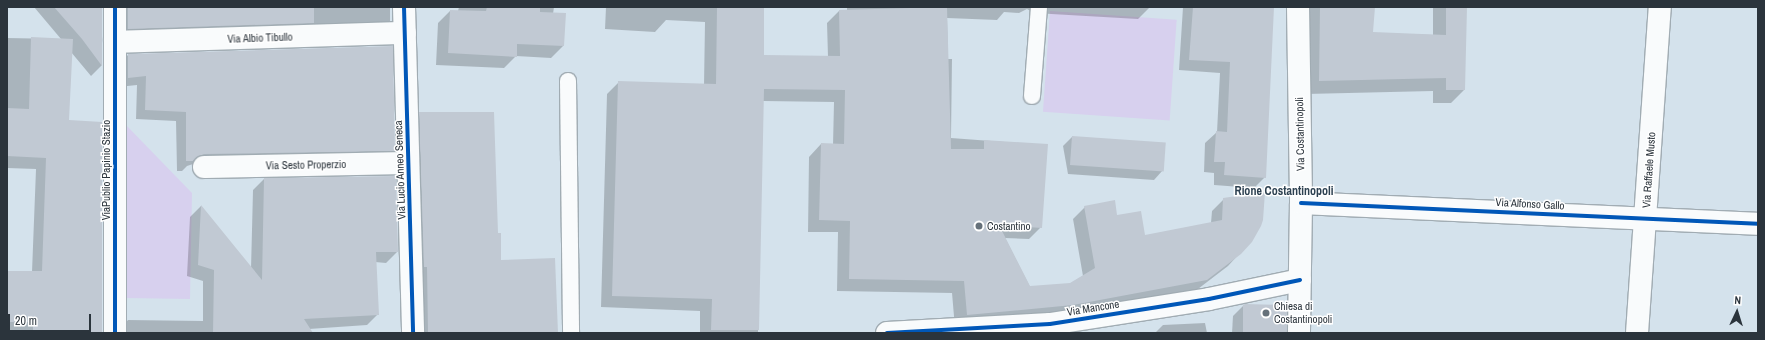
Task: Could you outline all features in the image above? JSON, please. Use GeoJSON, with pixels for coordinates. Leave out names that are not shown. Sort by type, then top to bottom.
{"type":"FeatureCollection","features":[{"type":"Feature","properties":{"kind":"street","name":"ViaPublio Papinio Stazio"},"geometry":{"type":"LineString","coordinates":[[115,7],[115,333]]}},
{"type":"Feature","properties":{"kind":"street","name":"Via Lucio Anneo Seneca"},"geometry":{"type":"LineString","coordinates":[[404,7],[413,333]]}},
{"type":"Feature","properties":{"kind":"street","name":"Via Costantinopoli"},"geometry":{"type":"LineString","coordinates":[[1298,7],[1301,203],[1299,333]]}},
{"type":"Feature","properties":{"kind":"street","name":"Via Raffaele Musto"},"geometry":{"type":"LineString","coordinates":[[1637,333],[1660,7]]}},
{"type":"Feature","properties":{"kind":"street","name":"Via Albio Tibullo"},"geometry":{"type":"LineString","coordinates":[[115,42],[405,33]]}},
{"type":"Feature","properties":{"kind":"street","name":"Via Sesto Properzio"},"geometry":{"type":"LineString","coordinates":[[204,167],[408,163]]}},
{"type":"Feature","properties":{"kind":"street","name":"Via Alfonso Gallo"},"geometry":{"type":"LineString","coordinates":[[1301,203],[1758,224]]}},
{"type":"Feature","properties":{"kind":"street","name":"Via Mancone"},"geometry":{"type":"LineString","coordinates":[[887,333],[1023,329],[1209,299],[1300,280]]}},
{"type":"Feature","properties":{"kind":"lane"},"geometry":{"type":"LineString","coordinates":[[1032,96],[1040,7]]}},
{"type":"Feature","properties":{"kind":"lane"},"geometry":{"type":"LineString","coordinates":[[568,80],[571,333]]}},
{"type":"Feature","properties":{"kind":"shaded area"},"geometry":{"type":"Polygon","coordinates":[[[1050,11],[1177,20],[1170,121],[1043,112],[1050,11]]]}},
{"type":"Feature","properties":{"kind":"shaded area"},"geometry":{"type":"Polygon","coordinates":[[[126,125],[192,193],[190,299],[126,298],[126,125]]]}},
{"type":"Feature","properties":{"kind":"building"},"geometry":{"type":"Polygon","coordinates":[[[54,7],[102,7],[102,66],[82,39],[54,7]]]}},
{"type":"Feature","properties":{"kind":"building"},"geometry":{"type":"Polygon","coordinates":[[[128,7],[314,7],[314,23],[128,29],[128,7]]]}},
{"type":"Feature","properties":{"kind":"building"},"geometry":{"type":"Polygon","coordinates":[[[487,7],[540,7],[540,12],[566,13],[564,46],[517,44],[517,57],[448,53],[450,10],[486,11],[487,7]]]}},
{"type":"Feature","properties":{"kind":"building"},"geometry":{"type":"Polygon","coordinates":[[[717,7],[764,7],[764,55],[840,56],[839,10],[947,7],[951,149],[984,149],[984,140],[1048,144],[1042,228],[999,225],[1030,286],[1070,283],[1095,268],[1084,206],[1115,200],[1117,215],[1141,211],[1145,235],[1222,220],[1223,198],[1265,192],[1263,220],[1261,226],[1252,242],[1241,254],[1207,280],[1073,305],[967,315],[964,281],[849,279],[850,221],[819,220],[821,143],[844,144],[845,90],[764,89],[759,330],[711,330],[712,299],[612,296],[618,81],[716,84],[717,7]]]}},
{"type":"Feature","properties":{"kind":"building"},"geometry":{"type":"Polygon","coordinates":[[[1193,7],[1274,7],[1266,178],[1224,175],[1225,162],[1214,162],[1216,131],[1227,132],[1230,62],[1189,60],[1193,7]]]}},
{"type":"Feature","properties":{"kind":"building"},"geometry":{"type":"Polygon","coordinates":[[[1320,7],[1375,7],[1373,32],[1446,35],[1446,7],[1467,7],[1465,90],[1446,90],[1446,78],[1319,81],[1320,7]]]}},
{"type":"Feature","properties":{"kind":"building"},"geometry":{"type":"Polygon","coordinates":[[[31,37],[73,39],[69,120],[102,122],[102,333],[33,333],[33,322],[7,322],[7,271],[42,271],[46,158],[7,156],[7,108],[29,109],[31,37]]]}},
{"type":"Feature","properties":{"kind":"building"},"geometry":{"type":"Polygon","coordinates":[[[393,46],[395,151],[204,154],[197,157],[193,161],[186,161],[186,112],[145,110],[146,76],[128,78],[128,54],[393,46]]]}},
{"type":"Feature","properties":{"kind":"building"},"geometry":{"type":"Polygon","coordinates":[[[419,112],[494,112],[498,233],[501,233],[501,260],[555,258],[558,333],[428,333],[427,267],[424,267],[419,112]]]}},
{"type":"Feature","properties":{"kind":"building"},"geometry":{"type":"Polygon","coordinates":[[[1072,136],[1166,143],[1164,171],[1070,165],[1072,136]]]}},
{"type":"Feature","properties":{"kind":"building"},"geometry":{"type":"Polygon","coordinates":[[[396,176],[398,252],[376,252],[379,315],[304,319],[313,333],[213,333],[214,270],[198,265],[201,205],[262,280],[264,178],[396,176]]]}},
{"type":"Feature","properties":{"kind":"building","name":"Chiesa di Costantinopoli"},"geometry":{"type":"Polygon","coordinates":[[[1243,305],[1287,305],[1287,333],[1243,333],[1243,305]]]}},
{"type":"Feature","properties":{"kind":"cycle path"},"geometry":{"type":"LineString","coordinates":[[115,7],[115,333]]}},
{"type":"Feature","properties":{"kind":"cycle path"},"geometry":{"type":"LineString","coordinates":[[404,7],[413,333]]}},
{"type":"Feature","properties":{"kind":"cycle path"},"geometry":{"type":"LineString","coordinates":[[1301,203],[1758,224]]}},
{"type":"Feature","properties":{"kind":"cycle path"},"geometry":{"type":"LineString","coordinates":[[887,333],[1050,324],[1209,299],[1300,280]]}},
{"type":"Feature","properties":{"kind":"place","name":"Costantino"},"geometry":{"type":"Point","coordinates":[979,226]}},
{"type":"Feature","properties":{"kind":"place","name":"Chiesa di Costantinopoli"},"geometry":{"type":"Point","coordinates":[1266,313]}},
{"type":"Feature","properties":{"kind":"district","name":"Rione Costantinopoli"},"geometry":{"type":"Point","coordinates":[1284,192]}}]}
